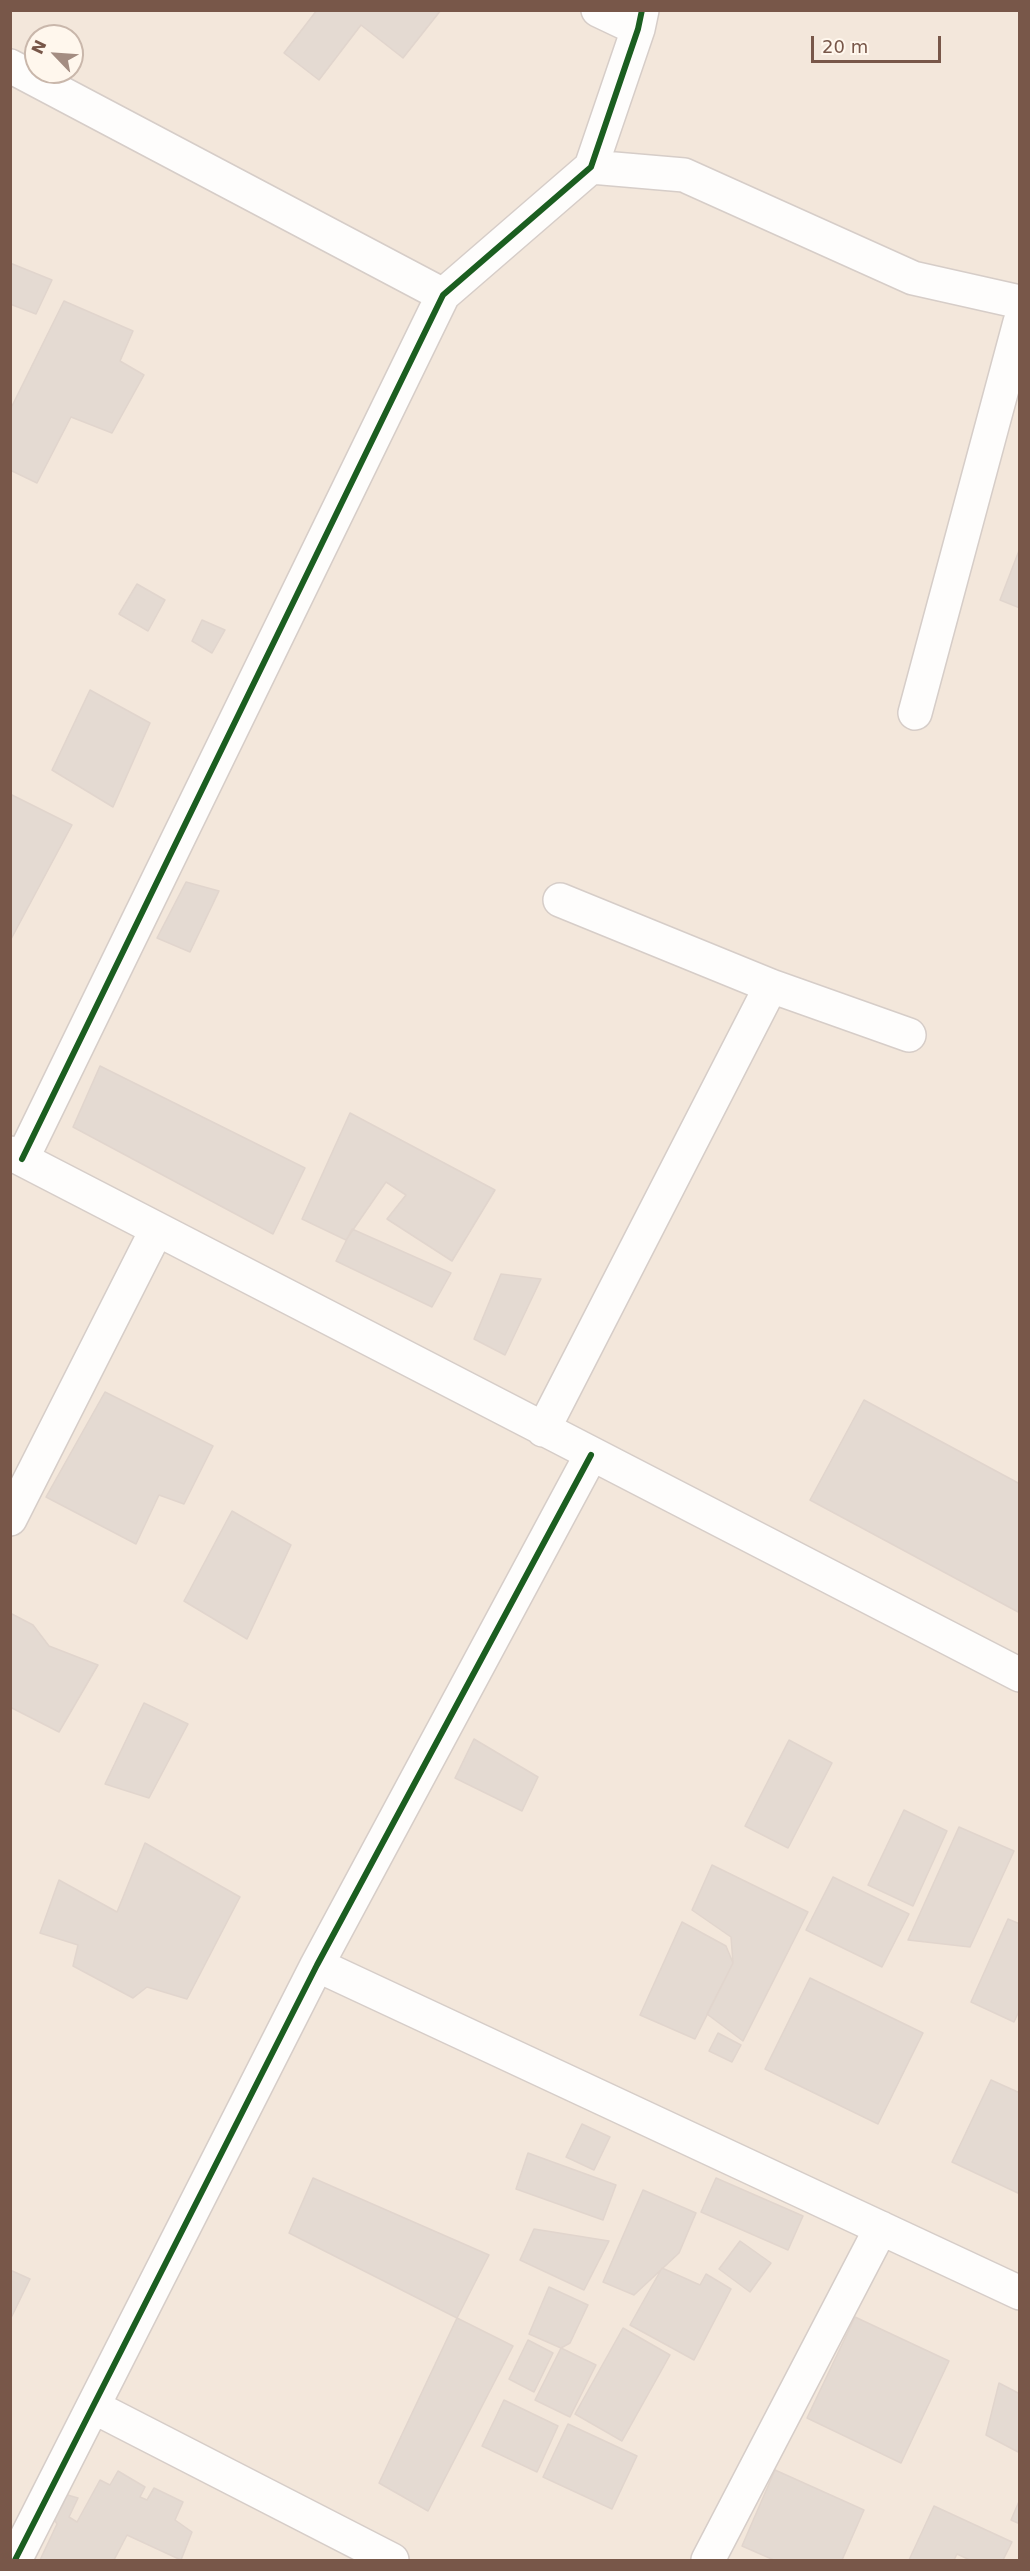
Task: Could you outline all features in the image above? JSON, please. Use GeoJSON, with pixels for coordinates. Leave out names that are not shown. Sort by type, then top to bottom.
{"type":"FeatureCollection","features":[{"type":"Feature","properties":{"kind":"street"},"geometry":{"type":"LineString","coordinates":[[598,10],[640,20],[591,167],[443,295],[16,1156],[1020,1675]]}},
{"type":"Feature","properties":{"kind":"street"},"geometry":{"type":"LineString","coordinates":[[10,66],[443,295]]}},
{"type":"Feature","properties":{"kind":"street"},"geometry":{"type":"LineString","coordinates":[[591,167],[684,175],[913,278],[1020,302]]}},
{"type":"Feature","properties":{"kind":"street"},"geometry":{"type":"LineString","coordinates":[[915,713],[1020,322]]}},
{"type":"Feature","properties":{"kind":"street"},"geometry":{"type":"LineString","coordinates":[[560,900],[771,986],[909,1035]]}},
{"type":"Feature","properties":{"kind":"street"},"geometry":{"type":"LineString","coordinates":[[543,1430],[771,986]]}},
{"type":"Feature","properties":{"kind":"street"},"geometry":{"type":"LineString","coordinates":[[10,1519],[157,1229]]}},
{"type":"Feature","properties":{"kind":"street"},"geometry":{"type":"LineString","coordinates":[[15,2560],[317,1965],[591,1455]]}},
{"type":"Feature","properties":{"kind":"street"},"geometry":{"type":"LineString","coordinates":[[317,1965],[1020,2293]]}},
{"type":"Feature","properties":{"kind":"street"},"geometry":{"type":"LineString","coordinates":[[708,2560],[881,2228]]}},
{"type":"Feature","properties":{"kind":"street"},"geometry":{"type":"LineString","coordinates":[[94,2407],[392,2560]]}},
{"type":"Feature","properties":{"kind":"shaded area"},"geometry":{"type":"Polygon","coordinates":[[[11,11],[1019,11],[1019,2560],[11,2560],[11,11]]]}},
{"type":"Feature","properties":{"kind":"building"},"geometry":{"type":"Polygon","coordinates":[[[317,10],[441,10],[403,58],[361,25],[319,80],[284,53],[317,10]]]}},
{"type":"Feature","properties":{"kind":"building"},"geometry":{"type":"Polygon","coordinates":[[[10,263],[52,280],[36,314],[10,304],[10,263]]]}},
{"type":"Feature","properties":{"kind":"building"},"geometry":{"type":"Polygon","coordinates":[[[64,301],[133,331],[120,361],[144,375],[112,433],[71,417],[37,483],[10,470],[10,410],[64,301]]]}},
{"type":"Feature","properties":{"kind":"building"},"geometry":{"type":"Polygon","coordinates":[[[1020,548],[1020,608],[1000,600],[1020,548]]]}},
{"type":"Feature","properties":{"kind":"building"},"geometry":{"type":"Polygon","coordinates":[[[137,584],[165,600],[148,631],[119,614],[137,584]]]}},
{"type":"Feature","properties":{"kind":"building"},"geometry":{"type":"Polygon","coordinates":[[[202,620],[225,630],[212,653],[192,641],[202,620]]]}},
{"type":"Feature","properties":{"kind":"building"},"geometry":{"type":"Polygon","coordinates":[[[90,690],[150,723],[113,807],[52,770],[90,690]]]}},
{"type":"Feature","properties":{"kind":"building"},"geometry":{"type":"Polygon","coordinates":[[[10,794],[72,825],[10,941],[10,794]]]}},
{"type":"Feature","properties":{"kind":"building"},"geometry":{"type":"Polygon","coordinates":[[[186,882],[219,891],[190,952],[157,938],[186,882]]]}},
{"type":"Feature","properties":{"kind":"building"},"geometry":{"type":"Polygon","coordinates":[[[100,1066],[305,1168],[273,1234],[73,1127],[100,1066]]]}},
{"type":"Feature","properties":{"kind":"building"},"geometry":{"type":"Polygon","coordinates":[[[350,1113],[495,1190],[452,1261],[387,1219],[406,1195],[386,1182],[346,1240],[302,1219],[350,1113]]]}},
{"type":"Feature","properties":{"kind":"building"},"geometry":{"type":"Polygon","coordinates":[[[352,1229],[451,1273],[432,1307],[336,1261],[352,1229]]]}},
{"type":"Feature","properties":{"kind":"building"},"geometry":{"type":"Polygon","coordinates":[[[501,1274],[541,1279],[505,1355],[474,1339],[501,1274]]]}},
{"type":"Feature","properties":{"kind":"building"},"geometry":{"type":"Polygon","coordinates":[[[105,1392],[213,1446],[184,1504],[159,1495],[136,1544],[46,1497],[105,1392]]]}},
{"type":"Feature","properties":{"kind":"building"},"geometry":{"type":"Polygon","coordinates":[[[864,1400],[1020,1484],[1020,1613],[810,1500],[864,1400]]]}},
{"type":"Feature","properties":{"kind":"building"},"geometry":{"type":"Polygon","coordinates":[[[232,1511],[291,1545],[247,1639],[184,1601],[232,1511]]]}},
{"type":"Feature","properties":{"kind":"building"},"geometry":{"type":"Polygon","coordinates":[[[10,1613],[33,1625],[49,1646],[98,1665],[59,1732],[10,1707],[10,1613]]]}},
{"type":"Feature","properties":{"kind":"building"},"geometry":{"type":"Polygon","coordinates":[[[144,1703],[188,1724],[149,1798],[105,1784],[144,1703]]]}},
{"type":"Feature","properties":{"kind":"building"},"geometry":{"type":"Polygon","coordinates":[[[474,1739],[538,1777],[522,1811],[455,1778],[474,1739]]]}},
{"type":"Feature","properties":{"kind":"building"},"geometry":{"type":"Polygon","coordinates":[[[789,1740],[832,1763],[788,1848],[745,1826],[789,1740]]]}},
{"type":"Feature","properties":{"kind":"building"},"geometry":{"type":"Polygon","coordinates":[[[904,1810],[947,1831],[913,1906],[868,1885],[904,1810]]]}},
{"type":"Feature","properties":{"kind":"building"},"geometry":{"type":"Polygon","coordinates":[[[959,1827],[1014,1851],[970,1947],[908,1940],[959,1827]]]}},
{"type":"Feature","properties":{"kind":"building"},"geometry":{"type":"Polygon","coordinates":[[[145,1843],[240,1897],[187,1999],[147,1987],[133,1998],[73,1966],[78,1945],[40,1933],[59,1880],[117,1912],[145,1843]]]}},
{"type":"Feature","properties":{"kind":"building"},"geometry":{"type":"Polygon","coordinates":[[[712,1865],[808,1912],[743,2041],[707,2014],[733,1963],[731,1937],[692,1910],[712,1865]]]}},
{"type":"Feature","properties":{"kind":"building"},"geometry":{"type":"Polygon","coordinates":[[[833,1877],[909,1914],[882,1967],[806,1930],[833,1877]]]}},
{"type":"Feature","properties":{"kind":"building"},"geometry":{"type":"Polygon","coordinates":[[[1008,1919],[1020,1924],[1020,2009],[1014,2022],[971,2002],[1008,1919]]]}},
{"type":"Feature","properties":{"kind":"building"},"geometry":{"type":"Polygon","coordinates":[[[682,1922],[726,1946],[733,1963],[695,2039],[640,2015],[682,1922]]]}},
{"type":"Feature","properties":{"kind":"building"},"geometry":{"type":"Polygon","coordinates":[[[810,1978],[923,2033],[878,2124],[765,2069],[810,1978]]]}},
{"type":"Feature","properties":{"kind":"building"},"geometry":{"type":"Polygon","coordinates":[[[718,2033],[741,2045],[732,2062],[709,2051],[718,2033]]]}},
{"type":"Feature","properties":{"kind":"building"},"geometry":{"type":"Polygon","coordinates":[[[991,2080],[1020,2093],[1020,2194],[952,2162],[991,2080]]]}},
{"type":"Feature","properties":{"kind":"building"},"geometry":{"type":"Polygon","coordinates":[[[582,2124],[610,2137],[594,2170],[566,2157],[582,2124]]]}},
{"type":"Feature","properties":{"kind":"building"},"geometry":{"type":"Polygon","coordinates":[[[528,2153],[616,2185],[603,2220],[516,2189],[528,2153]]]}},
{"type":"Feature","properties":{"kind":"building"},"geometry":{"type":"Polygon","coordinates":[[[313,2178],[489,2255],[457,2318],[289,2233],[313,2178]]]}},
{"type":"Feature","properties":{"kind":"building"},"geometry":{"type":"Polygon","coordinates":[[[716,2178],[803,2216],[788,2250],[701,2212],[716,2178]]]}},
{"type":"Feature","properties":{"kind":"building"},"geometry":{"type":"Polygon","coordinates":[[[643,2190],[696,2213],[679,2253],[634,2295],[603,2282],[643,2190]]]}},
{"type":"Feature","properties":{"kind":"building"},"geometry":{"type":"Polygon","coordinates":[[[534,2229],[609,2241],[584,2290],[520,2260],[534,2229]]]}},
{"type":"Feature","properties":{"kind":"building"},"geometry":{"type":"Polygon","coordinates":[[[740,2241],[771,2263],[750,2292],[719,2269],[740,2241]]]}},
{"type":"Feature","properties":{"kind":"building"},"geometry":{"type":"Polygon","coordinates":[[[662,2268],[700,2285],[706,2274],[731,2289],[694,2360],[630,2325],[662,2268]]]}},
{"type":"Feature","properties":{"kind":"building"},"geometry":{"type":"Polygon","coordinates":[[[10,2270],[30,2279],[10,2320],[10,2270]]]}},
{"type":"Feature","properties":{"kind":"building"},"geometry":{"type":"Polygon","coordinates":[[[549,2287],[588,2305],[570,2343],[561,2348],[529,2334],[549,2287]]]}},
{"type":"Feature","properties":{"kind":"building"},"geometry":{"type":"Polygon","coordinates":[[[855,2317],[949,2361],[901,2463],[807,2418],[855,2317]]]}},
{"type":"Feature","properties":{"kind":"building"},"geometry":{"type":"Polygon","coordinates":[[[457,2318],[513,2346],[428,2511],[379,2483],[457,2318]]]}},
{"type":"Feature","properties":{"kind":"building"},"geometry":{"type":"Polygon","coordinates":[[[623,2328],[670,2355],[622,2441],[575,2414],[623,2328]]]}},
{"type":"Feature","properties":{"kind":"building"},"geometry":{"type":"Polygon","coordinates":[[[528,2340],[553,2353],[534,2392],[509,2379],[528,2340]]]}},
{"type":"Feature","properties":{"kind":"building"},"geometry":{"type":"Polygon","coordinates":[[[561,2348],[596,2365],[570,2417],[535,2400],[561,2348]]]}},
{"type":"Feature","properties":{"kind":"building"},"geometry":{"type":"Polygon","coordinates":[[[999,2383],[1020,2394],[1020,2453],[986,2435],[999,2383]]]}},
{"type":"Feature","properties":{"kind":"building"},"geometry":{"type":"Polygon","coordinates":[[[504,2400],[558,2426],[537,2472],[482,2446],[504,2400]]]}},
{"type":"Feature","properties":{"kind":"building"},"geometry":{"type":"Polygon","coordinates":[[[568,2424],[637,2456],[612,2509],[543,2477],[568,2424]]]}},
{"type":"Feature","properties":{"kind":"building"},"geometry":{"type":"Polygon","coordinates":[[[775,2470],[864,2510],[842,2560],[774,2560],[742,2546],[775,2470]]]}},
{"type":"Feature","properties":{"kind":"building"},"geometry":{"type":"Polygon","coordinates":[[[118,2471],[145,2487],[140,2497],[147,2500],[154,2488],[183,2502],[175,2520],[192,2532],[181,2560],[127,2535],[114,2560],[40,2560],[57,2524],[52,2516],[64,2494],[78,2498],[69,2517],[77,2522],[100,2480],[110,2485],[118,2471]]]}},
{"type":"Feature","properties":{"kind":"building"},"geometry":{"type":"Polygon","coordinates":[[[1020,2499],[1020,2524],[1011,2520],[1020,2499]]]}},
{"type":"Feature","properties":{"kind":"building"},"geometry":{"type":"Polygon","coordinates":[[[934,2506],[1012,2542],[1003,2560],[970,2560],[957,2554],[954,2560],[909,2560],[934,2506]]]}},
{"type":"Feature","properties":{"kind":"cycle path"},"geometry":{"type":"LineString","coordinates":[[22,1159],[443,295],[591,167],[638,29],[642,10]]}},
{"type":"Feature","properties":{"kind":"cycle path"},"geometry":{"type":"LineString","coordinates":[[15,2560],[317,1965],[591,1455]]}}]}
